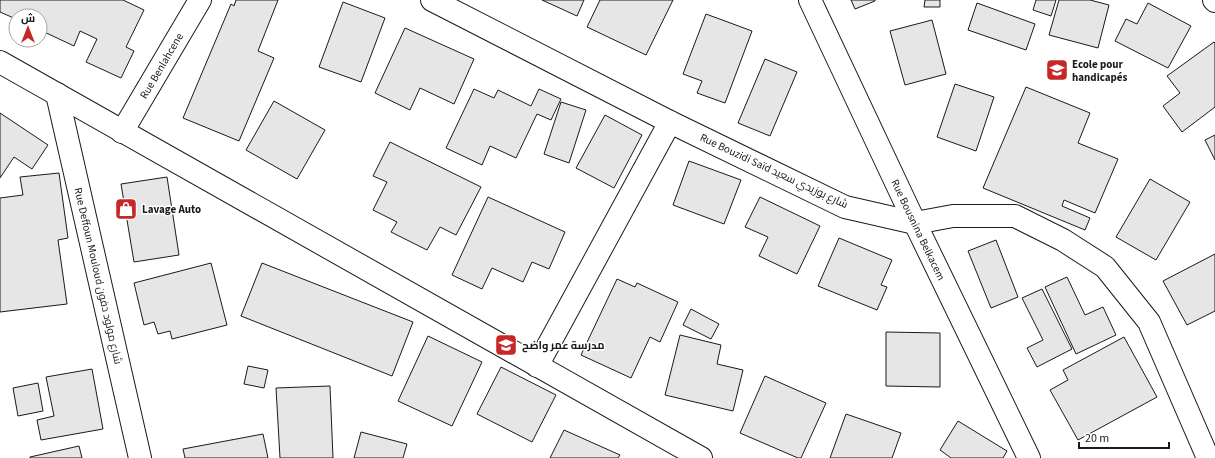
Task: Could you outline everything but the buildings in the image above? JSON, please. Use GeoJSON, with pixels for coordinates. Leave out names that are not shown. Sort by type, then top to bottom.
{"type":"FeatureCollection","features":[{"type":"Feature","properties":{"kind":"street","name":"Rue Benlahcene"},"geometry":{"type":"LineString","coordinates":[[122,132],[200,0]]}},
{"type":"Feature","properties":{"kind":"street","name":"Rue Bouzidi Saïd شارع بوزيدي سعيد"},"geometry":{"type":"LineString","coordinates":[[432,0],[670,122],[845,207],[915,223],[953,216],[1015,216],[1063,240],[1105,267],[1149,322],[1208,458]]}},
{"type":"Feature","properties":{"kind":"street","name":"Rue Bousnina Belkacem"},"geometry":{"type":"LineString","coordinates":[[810,0],[915,223],[1029,458]]}},
{"type":"Feature","properties":{"kind":"street"},"geometry":{"type":"LineString","coordinates":[[0,62],[701,458]]}},
{"type":"Feature","properties":{"kind":"street","name":"Rue Deffoun Mouloud شارع مولود دفون"},"geometry":{"type":"LineString","coordinates":[[56,94],[140,458]]}},
{"type":"Feature","properties":{"kind":"street"},"geometry":{"type":"LineString","coordinates":[[537,366],[670,122]]}},
{"type":"Feature","properties":{"kind":"place","name":"Ecole pour handicapés"},"geometry":{"type":"Point","coordinates":[1057,70]}},
{"type":"Feature","properties":{"kind":"place","name":"Lavage Auto"},"geometry":{"type":"Point","coordinates":[126,209]}},
{"type":"Feature","properties":{"kind":"place","name":"مدرسة عمر واضح"},"geometry":{"type":"Point","coordinates":[506,345]}}]}
